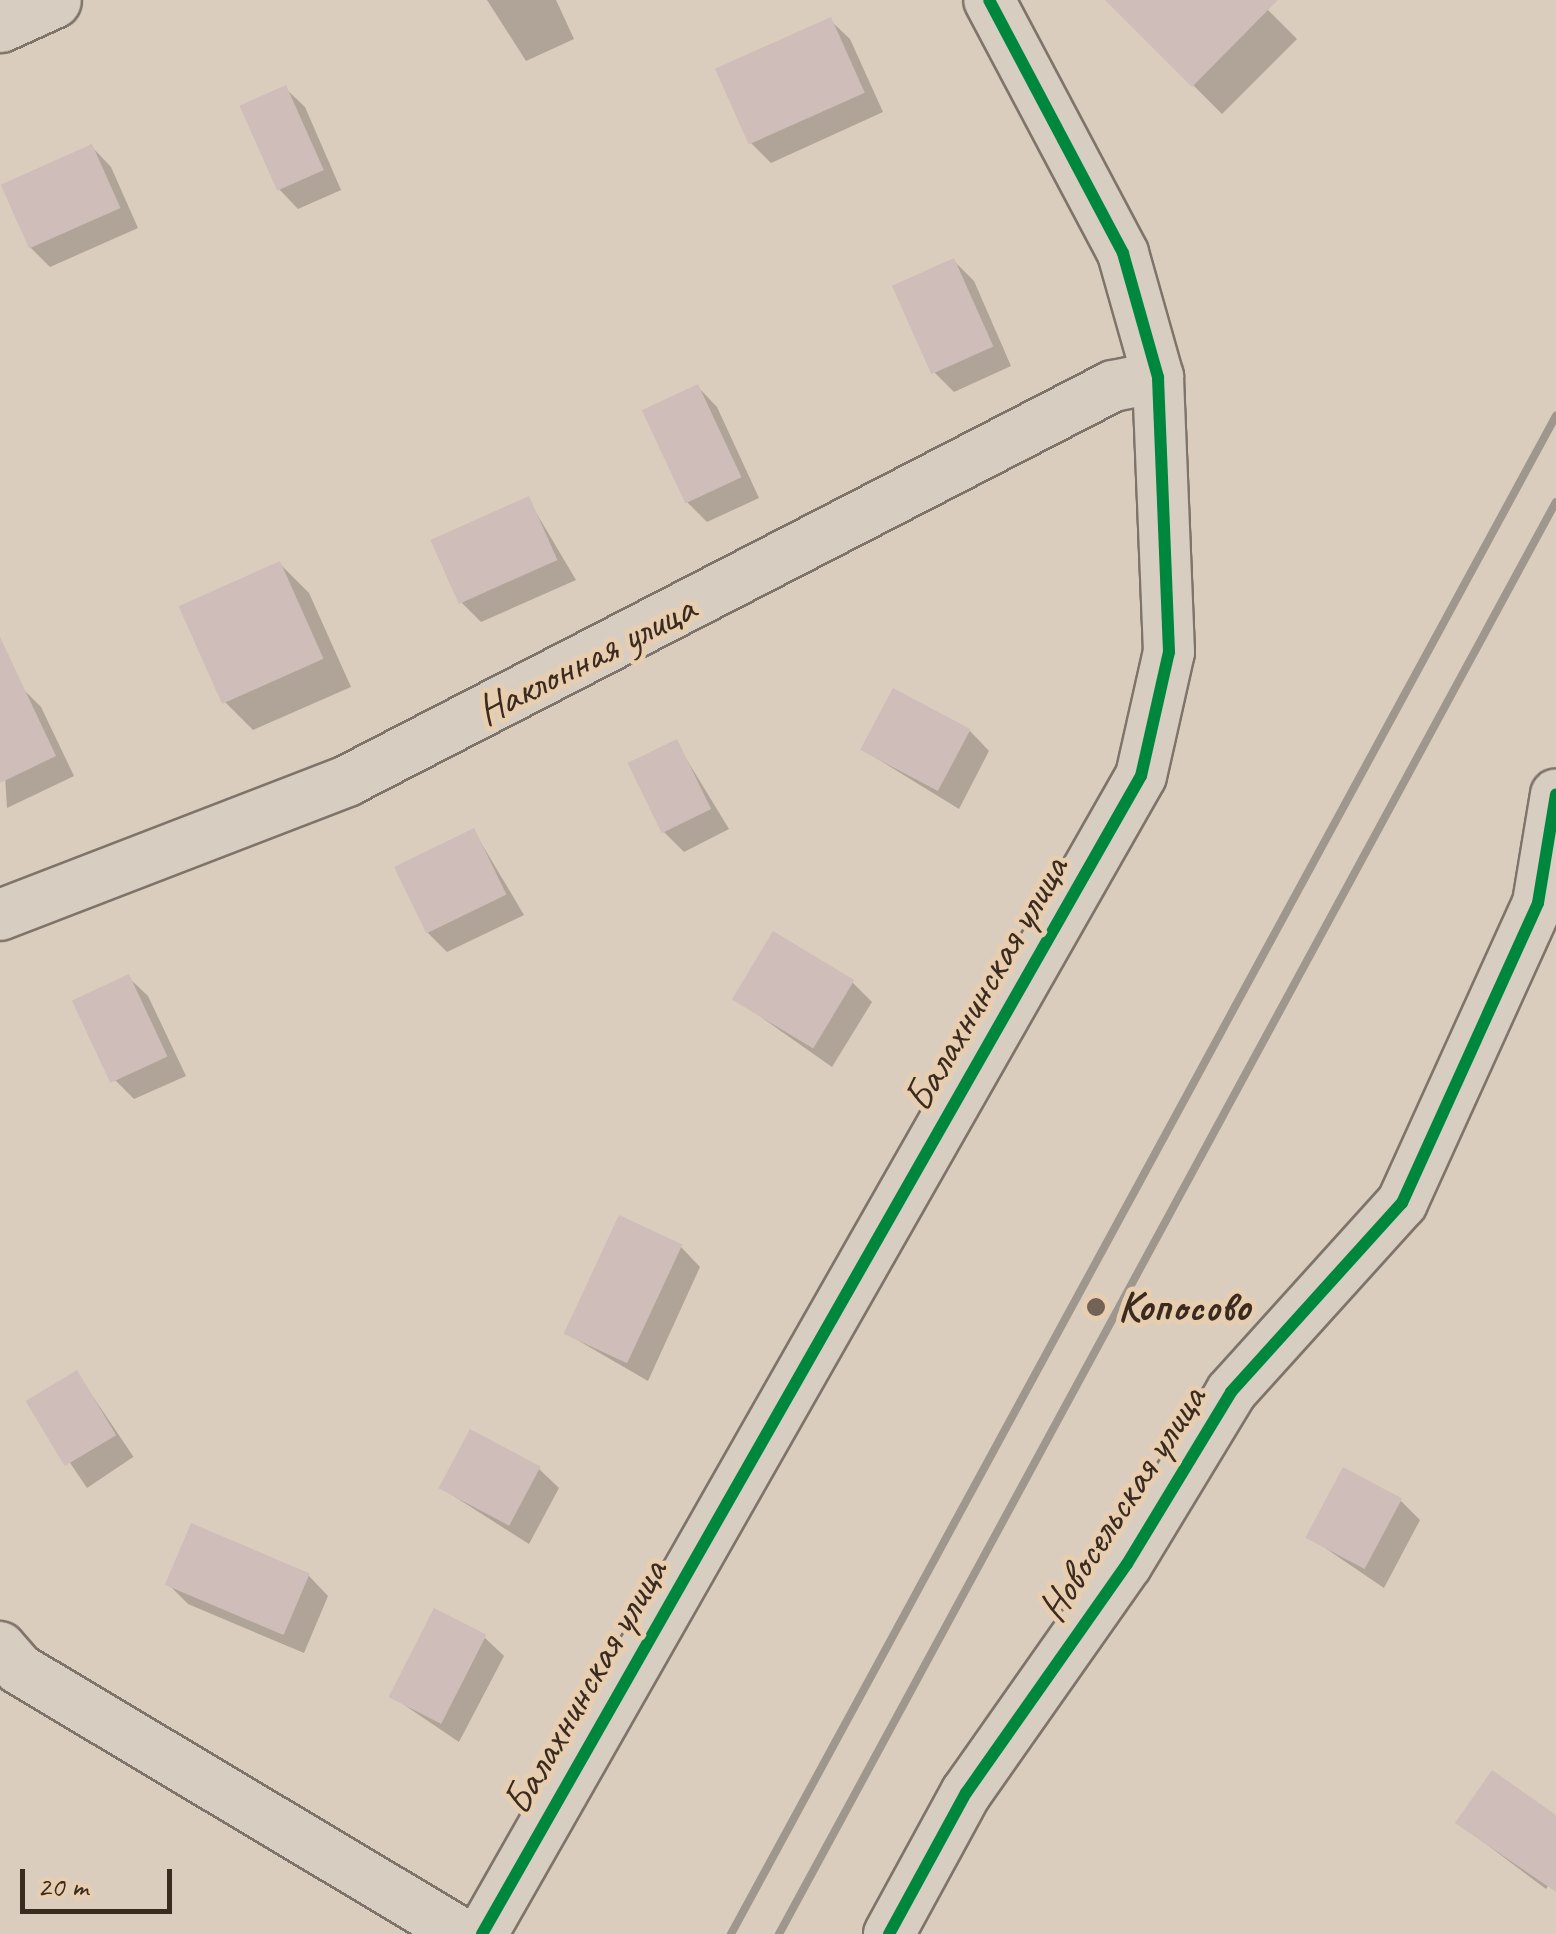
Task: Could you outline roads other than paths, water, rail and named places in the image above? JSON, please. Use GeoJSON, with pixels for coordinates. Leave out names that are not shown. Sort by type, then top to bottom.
{"type":"FeatureCollection","features":[{"type":"Feature","properties":{"kind":"main road"},"geometry":{"type":"LineString","coordinates":[[0,24],[53,0]]}},
{"type":"Feature","properties":{"kind":"street","name":"Балахнинская улица"},"geometry":{"type":"LineString","coordinates":[[482,1934],[1141,776],[1170,652],[1158,377],[1122,253],[989,0]]}},
{"type":"Feature","properties":{"kind":"street","name":"Наклонная улица"},"geometry":{"type":"LineString","coordinates":[[0,915],[347,781],[1114,386],[1158,377]]}},
{"type":"Feature","properties":{"kind":"street","name":"Новосельская улица"},"geometry":{"type":"LineString","coordinates":[[889,1934],[966,1793],[1127,1564],[1232,1392],[1402,1203],[1538,903],[1556,794]]}},
{"type":"Feature","properties":{"kind":"street"},"geometry":{"type":"LineString","coordinates":[[6,1669],[462,1934]]}},
{"type":"Feature","properties":{"kind":"railway"},"geometry":{"type":"LineString","coordinates":[[731,1934],[1556,416]]}},
{"type":"Feature","properties":{"kind":"railway"},"geometry":{"type":"LineString","coordinates":[[779,1934],[1556,502]]}},
{"type":"Feature","properties":{"kind":"place","name":"Копосово"},"geometry":{"type":"Point","coordinates":[1096,1307]}}]}
